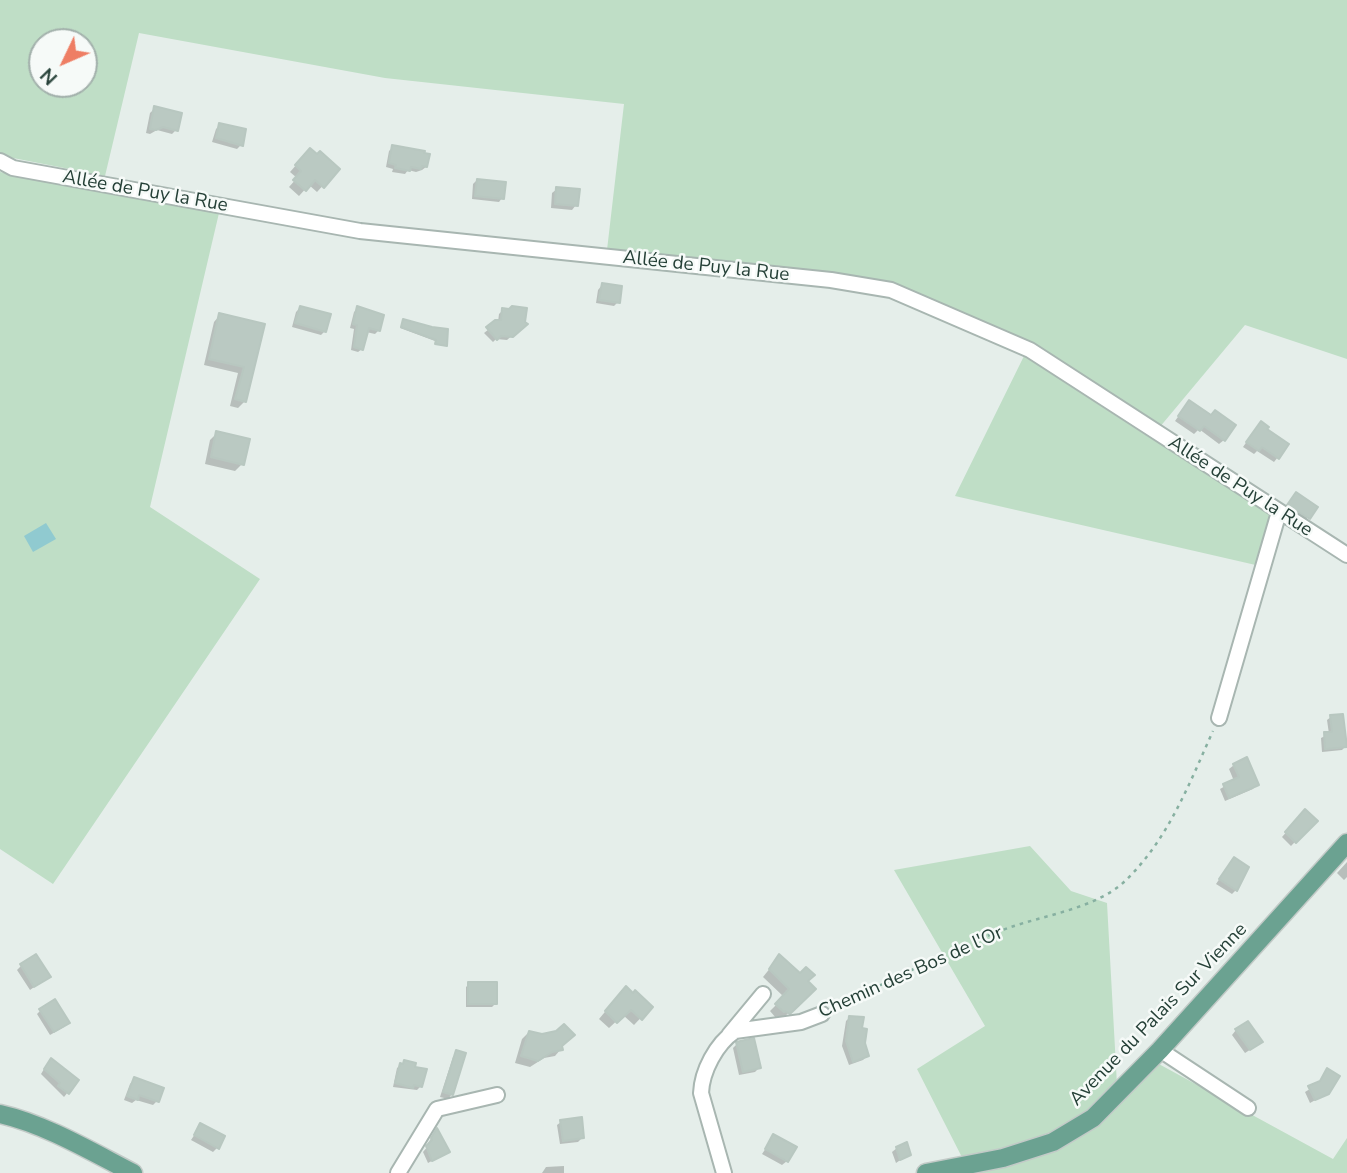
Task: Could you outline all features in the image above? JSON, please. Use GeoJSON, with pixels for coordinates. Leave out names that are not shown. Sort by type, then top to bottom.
{"type":"FeatureCollection","features":[{"type":"Feature","properties":{"kind":"main road","name":"Avenue du Palais Sur Vienne"},"geometry":{"type":"LineString","coordinates":[[926,1173],[1003,1158],[1053,1142],[1093,1118],[1160,1050],[1347,843]]}},
{"type":"Feature","properties":{"kind":"main road"},"geometry":{"type":"LineString","coordinates":[[7,1115],[85,1148],[133,1173]]}},
{"type":"Feature","properties":{"kind":"street","name":"Allée de Puy la Rue"},"geometry":{"type":"LineString","coordinates":[[0,161],[13,168],[359,231],[831,280],[891,290],[1030,350],[1347,555]]}},
{"type":"Feature","properties":{"kind":"street"},"geometry":{"type":"LineString","coordinates":[[1219,718],[1279,512]]}},
{"type":"Feature","properties":{"kind":"street"},"geometry":{"type":"LineString","coordinates":[[724,1173],[704,1107],[701,1081],[706,1068],[728,1036],[763,994]]}},
{"type":"Feature","properties":{"kind":"street","name":"Chemin des Bos de l'Or"},"geometry":{"type":"LineString","coordinates":[[728,1036],[735,1031],[801,1022],[822,1014]]}},
{"type":"Feature","properties":{"kind":"street"},"geometry":{"type":"LineString","coordinates":[[1160,1050],[1248,1108]]}},
{"type":"Feature","properties":{"kind":"street"},"geometry":{"type":"LineString","coordinates":[[398,1173],[437,1109],[496,1095]]}},
{"type":"Feature","properties":{"kind":"path","name":"Chemin des Bos de l'Or"},"geometry":{"type":"LineString","coordinates":[[822,1014],[942,955],[1008,928],[1107,896],[1125,881],[1156,846],[1185,794],[1219,718]]}},
{"type":"Feature","properties":{"kind":"green space"},"geometry":{"type":"Polygon","coordinates":[[[0,0],[1347,0],[1347,359],[1245,325],[1159,428],[1031,343],[889,283],[607,250],[624,104],[385,78],[139,33],[105,176],[8,157],[0,153],[0,0]]]}},
{"type":"Feature","properties":{"kind":"green space"},"geometry":{"type":"Polygon","coordinates":[[[0,172],[219,213],[150,507],[260,579],[53,884],[0,849],[0,172]]]}},
{"type":"Feature","properties":{"kind":"green space"},"geometry":{"type":"Polygon","coordinates":[[[1024,356],[1152,439],[1269,510],[1273,515],[1260,566],[955,496],[1024,356]]]}},
{"type":"Feature","properties":{"kind":"green space"},"geometry":{"type":"Polygon","coordinates":[[[1030,846],[1071,891],[1107,903],[1117,1085],[1157,1063],[1333,1159],[1347,1138],[1347,1173],[970,1173],[917,1069],[985,1026],[894,870],[1030,846]]]}},
{"type":"Feature","properties":{"kind":"water"},"geometry":{"type":"Polygon","coordinates":[[[46,523],[56,539],[33,552],[24,536],[46,523]]]}},
{"type":"Feature","properties":{"kind":"building"},"geometry":{"type":"Polygon","coordinates":[[[154,106],[182,113],[178,131],[163,127],[150,129],[154,106]]]}},
{"type":"Feature","properties":{"kind":"building"},"geometry":{"type":"Polygon","coordinates":[[[219,123],[246,129],[243,146],[216,138],[219,123]]]}},
{"type":"Feature","properties":{"kind":"building"},"geometry":{"type":"Polygon","coordinates":[[[392,145],[430,154],[427,167],[411,167],[410,171],[395,168],[396,165],[389,163],[392,145]]]}},
{"type":"Feature","properties":{"kind":"building"},"geometry":{"type":"Polygon","coordinates":[[[310,148],[317,154],[320,151],[340,169],[324,188],[315,180],[306,191],[293,180],[301,171],[295,165],[310,148]]]}},
{"type":"Feature","properties":{"kind":"building"},"geometry":{"type":"Polygon","coordinates":[[[477,179],[506,182],[504,199],[475,196],[477,179]]]}},
{"type":"Feature","properties":{"kind":"building"},"geometry":{"type":"Polygon","coordinates":[[[556,187],[580,189],[578,206],[555,204],[556,187]]]}},
{"type":"Feature","properties":{"kind":"building"},"geometry":{"type":"Polygon","coordinates":[[[602,283],[622,286],[620,303],[599,300],[602,283]]]}},
{"type":"Feature","properties":{"kind":"building"},"geometry":{"type":"Polygon","coordinates":[[[300,306],[331,314],[326,332],[295,323],[300,306]]]}},
{"type":"Feature","properties":{"kind":"building"},"geometry":{"type":"Polygon","coordinates":[[[357,306],[384,315],[380,331],[369,328],[363,350],[354,347],[357,325],[353,324],[357,306]]]}},
{"type":"Feature","properties":{"kind":"building"},"geometry":{"type":"Polygon","coordinates":[[[512,306],[527,308],[525,322],[528,324],[513,337],[501,336],[497,340],[486,327],[495,320],[501,320],[502,308],[509,309],[512,306]]]}},
{"type":"Feature","properties":{"kind":"building"},"geometry":{"type":"Polygon","coordinates":[[[219,313],[265,324],[246,402],[235,399],[244,367],[209,359],[219,313]]]}},
{"type":"Feature","properties":{"kind":"building"},"geometry":{"type":"Polygon","coordinates":[[[403,319],[448,329],[447,346],[435,344],[436,340],[401,327],[403,319]]]}},
{"type":"Feature","properties":{"kind":"building"},"geometry":{"type":"Polygon","coordinates":[[[1189,400],[1211,415],[1215,410],[1236,425],[1225,441],[1204,426],[1200,431],[1178,416],[1189,400]]]}},
{"type":"Feature","properties":{"kind":"building"},"geometry":{"type":"Polygon","coordinates":[[[1261,421],[1269,427],[1267,429],[1289,444],[1279,459],[1262,447],[1259,451],[1246,442],[1261,421]]]}},
{"type":"Feature","properties":{"kind":"building"},"geometry":{"type":"Polygon","coordinates":[[[216,431],[250,439],[244,465],[211,457],[216,431]]]}},
{"type":"Feature","properties":{"kind":"building"},"geometry":{"type":"Polygon","coordinates":[[[1296,492],[1318,507],[1310,519],[1287,505],[1296,492]]]}},
{"type":"Feature","properties":{"kind":"building"},"geometry":{"type":"Polygon","coordinates":[[[1343,714],[1347,747],[1325,749],[1324,732],[1332,732],[1330,715],[1343,714]]]}},
{"type":"Feature","properties":{"kind":"building"},"geometry":{"type":"Polygon","coordinates":[[[1247,757],[1259,785],[1229,798],[1223,784],[1239,777],[1233,764],[1247,757]]]}},
{"type":"Feature","properties":{"kind":"building"},"geometry":{"type":"Polygon","coordinates":[[[1305,809],[1318,821],[1296,843],[1285,832],[1305,809]]]}},
{"type":"Feature","properties":{"kind":"building"},"geometry":{"type":"Polygon","coordinates":[[[1234,857],[1249,867],[1237,891],[1219,879],[1234,857]]]}},
{"type":"Feature","properties":{"kind":"building"},"geometry":{"type":"Polygon","coordinates":[[[36,954],[51,977],[34,987],[20,964],[36,954]]]}},
{"type":"Feature","properties":{"kind":"building"},"geometry":{"type":"Polygon","coordinates":[[[779,954],[800,973],[806,967],[815,975],[808,981],[816,989],[790,1014],[775,1004],[789,989],[769,969],[779,954]]]}},
{"type":"Feature","properties":{"kind":"building"},"geometry":{"type":"Polygon","coordinates":[[[468,982],[497,982],[497,1004],[468,1004],[468,982]]]}},
{"type":"Feature","properties":{"kind":"building"},"geometry":{"type":"Polygon","coordinates":[[[626,986],[633,993],[635,990],[653,1007],[642,1020],[631,1010],[617,1023],[605,1011],[626,986]]]}},
{"type":"Feature","properties":{"kind":"building"},"geometry":{"type":"Polygon","coordinates":[[[55,999],[70,1023],[54,1032],[39,1009],[55,999]]]}},
{"type":"Feature","properties":{"kind":"building"},"geometry":{"type":"Polygon","coordinates":[[[849,1016],[864,1017],[862,1028],[867,1029],[865,1043],[869,1056],[853,1062],[846,1041],[849,1016]]]}},
{"type":"Feature","properties":{"kind":"building"},"geometry":{"type":"Polygon","coordinates":[[[1248,1021],[1263,1042],[1250,1050],[1235,1029],[1248,1021]]]}},
{"type":"Feature","properties":{"kind":"building"},"geometry":{"type":"Polygon","coordinates":[[[564,1024],[575,1035],[562,1046],[563,1050],[552,1052],[538,1061],[521,1056],[529,1031],[542,1034],[556,1031],[564,1024]]]}},
{"type":"Feature","properties":{"kind":"building"},"geometry":{"type":"Polygon","coordinates":[[[754,1038],[761,1068],[743,1072],[736,1042],[754,1038]]]}},
{"type":"Feature","properties":{"kind":"building"},"geometry":{"type":"Polygon","coordinates":[[[456,1050],[466,1053],[453,1095],[443,1092],[456,1050]]]}},
{"type":"Feature","properties":{"kind":"building"},"geometry":{"type":"Polygon","coordinates":[[[51,1058],[79,1080],[69,1094],[58,1086],[60,1083],[44,1069],[51,1058]]]}},
{"type":"Feature","properties":{"kind":"building"},"geometry":{"type":"Polygon","coordinates":[[[404,1060],[416,1063],[415,1067],[427,1069],[422,1087],[414,1085],[413,1088],[395,1083],[400,1063],[403,1064],[404,1060]]]}},
{"type":"Feature","properties":{"kind":"building"},"geometry":{"type":"Polygon","coordinates":[[[1327,1068],[1340,1076],[1329,1094],[1315,1100],[1308,1086],[1320,1081],[1327,1068]]]}},
{"type":"Feature","properties":{"kind":"building"},"geometry":{"type":"Polygon","coordinates":[[[134,1077],[164,1088],[159,1102],[139,1095],[138,1100],[127,1096],[134,1077]]]}},
{"type":"Feature","properties":{"kind":"building"},"geometry":{"type":"Polygon","coordinates":[[[582,1117],[584,1138],[563,1141],[560,1120],[582,1117]]]}},
{"type":"Feature","properties":{"kind":"building"},"geometry":{"type":"Polygon","coordinates":[[[200,1123],[225,1136],[219,1149],[194,1135],[200,1123]]]}},
{"type":"Feature","properties":{"kind":"building"},"geometry":{"type":"Polygon","coordinates":[[[437,1128],[450,1152],[432,1161],[426,1146],[437,1128]]]}},
{"type":"Feature","properties":{"kind":"building"},"geometry":{"type":"Polygon","coordinates":[[[773,1134],[797,1147],[788,1162],[765,1149],[773,1134]]]}},
{"type":"Feature","properties":{"kind":"building"},"geometry":{"type":"Polygon","coordinates":[[[907,1142],[911,1155],[900,1160],[896,1147],[907,1142]]]}}]}
